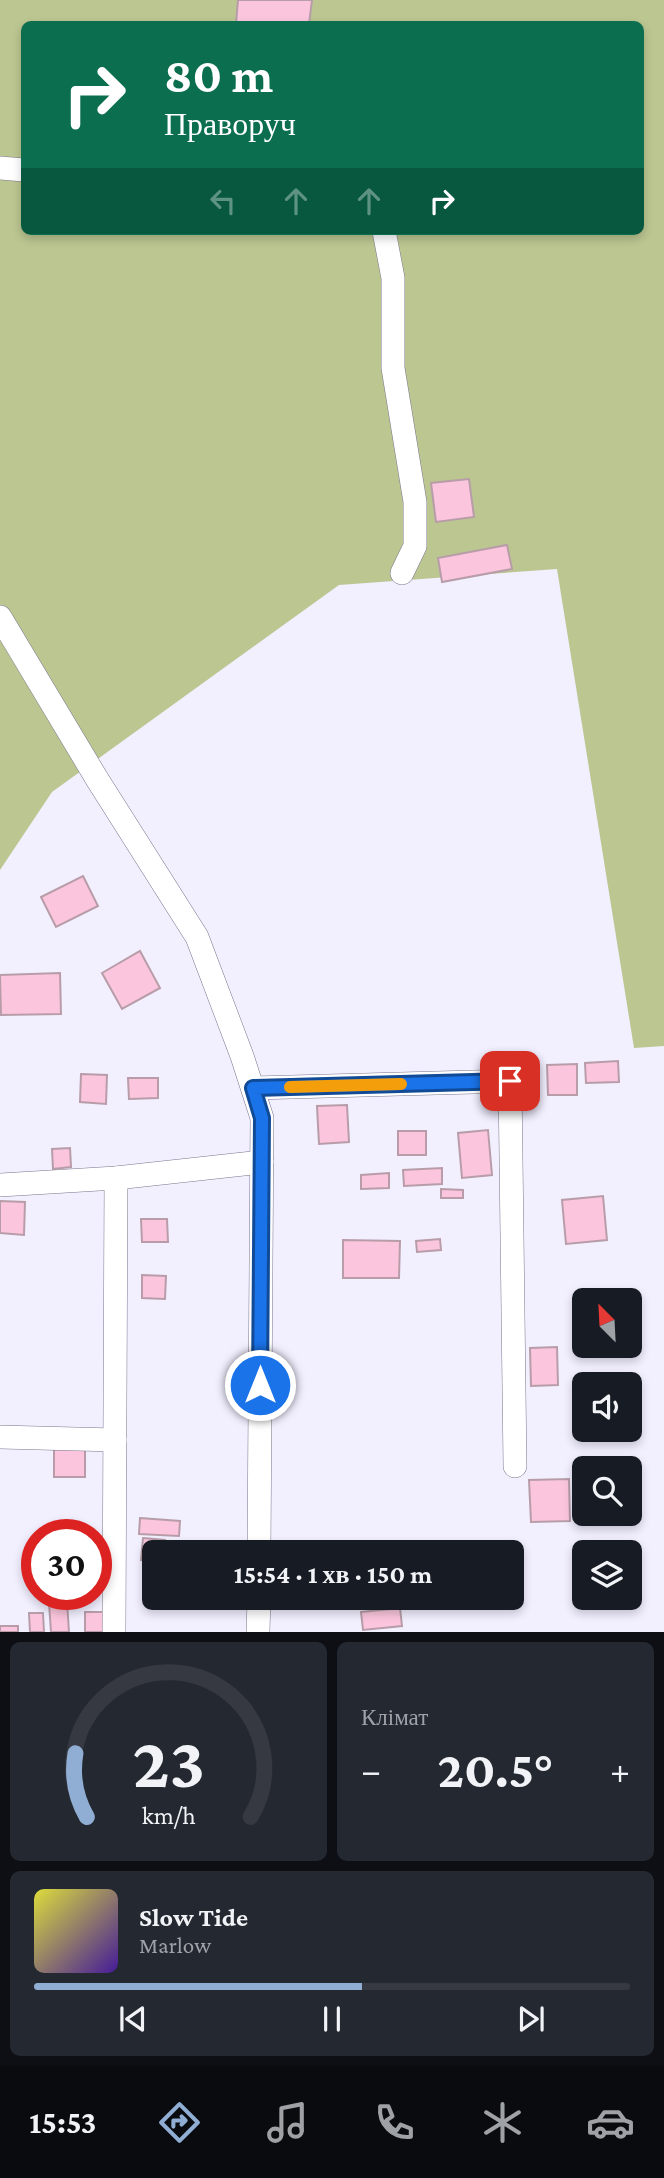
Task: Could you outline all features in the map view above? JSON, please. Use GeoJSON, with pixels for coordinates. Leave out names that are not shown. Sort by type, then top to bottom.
{"type":"FeatureCollection","features":[{"type":"Feature","properties":{"kind":"street"},"geometry":{"type":"LineString","coordinates":[[0,168],[21,170]]}},
{"type":"Feature","properties":{"kind":"street"},"geometry":{"type":"LineString","coordinates":[[385,235],[393,278],[393,368],[415,502],[415,546],[402,573]]}},
{"type":"Feature","properties":{"kind":"street"},"geometry":{"type":"LineString","coordinates":[[0,617],[97,779],[197,937],[262,1118],[259,1540]]}},
{"type":"Feature","properties":{"kind":"street"},"geometry":{"type":"LineString","coordinates":[[253,1088],[510,1081],[515,1466]]}},
{"type":"Feature","properties":{"kind":"street"},"geometry":{"type":"LineString","coordinates":[[0,1185],[116,1178],[262,1162]]}},
{"type":"Feature","properties":{"kind":"street"},"geometry":{"type":"LineString","coordinates":[[114,1632],[116,1178]]}},
{"type":"Feature","properties":{"kind":"street"},"geometry":{"type":"LineString","coordinates":[[0,1437],[115,1440]]}},
{"type":"Feature","properties":{"kind":"street"},"geometry":{"type":"LineString","coordinates":[[258,1610],[258,1632]]}},
{"type":"Feature","properties":{"kind":"green space"},"geometry":{"type":"Polygon","coordinates":[[[0,0],[664,0],[664,1046],[634,1048],[557,569],[339,585],[52,792],[0,870],[0,0]]]}},
{"type":"Feature","properties":{"kind":"building"},"geometry":{"type":"Polygon","coordinates":[[[238,0],[312,0],[309,21],[236,21],[238,0]]]}},
{"type":"Feature","properties":{"kind":"building"},"geometry":{"type":"Polygon","coordinates":[[[469,479],[474,517],[436,522],[431,483],[469,479]]]}},
{"type":"Feature","properties":{"kind":"building"},"geometry":{"type":"Polygon","coordinates":[[[507,545],[512,569],[442,582],[438,558],[507,545]]]}},
{"type":"Feature","properties":{"kind":"building"},"geometry":{"type":"Polygon","coordinates":[[[83,876],[98,906],[56,927],[41,897],[83,876]]]}},
{"type":"Feature","properties":{"kind":"building"},"geometry":{"type":"Polygon","coordinates":[[[140,951],[160,988],[122,1009],[102,973],[140,951]]]}},
{"type":"Feature","properties":{"kind":"building"},"geometry":{"type":"Polygon","coordinates":[[[60,973],[61,1014],[1,1015],[0,975],[60,973]]]}},
{"type":"Feature","properties":{"kind":"building"},"geometry":{"type":"Polygon","coordinates":[[[618,1061],[619,1082],[586,1083],[585,1063],[618,1061]]]}},
{"type":"Feature","properties":{"kind":"building"},"geometry":{"type":"Polygon","coordinates":[[[577,1064],[577,1095],[548,1095],[547,1065],[577,1064]]]}},
{"type":"Feature","properties":{"kind":"building"},"geometry":{"type":"Polygon","coordinates":[[[81,1074],[107,1075],[106,1104],[80,1102],[81,1074]]]}},
{"type":"Feature","properties":{"kind":"building"},"geometry":{"type":"Polygon","coordinates":[[[128,1078],[158,1078],[158,1098],[129,1099],[128,1078]]]}},
{"type":"Feature","properties":{"kind":"building"},"geometry":{"type":"Polygon","coordinates":[[[347,1105],[349,1142],[319,1144],[317,1106],[347,1105]]]}},
{"type":"Feature","properties":{"kind":"building"},"geometry":{"type":"Polygon","coordinates":[[[488,1130],[492,1175],[462,1178],[458,1133],[488,1130]]]}},
{"type":"Feature","properties":{"kind":"building"},"geometry":{"type":"Polygon","coordinates":[[[398,1131],[426,1131],[426,1155],[398,1155],[398,1131]]]}},
{"type":"Feature","properties":{"kind":"building"},"geometry":{"type":"Polygon","coordinates":[[[70,1148],[71,1167],[53,1169],[52,1149],[70,1148]]]}},
{"type":"Feature","properties":{"kind":"building"},"geometry":{"type":"Polygon","coordinates":[[[442,1168],[442,1184],[404,1186],[403,1170],[442,1168]]]}},
{"type":"Feature","properties":{"kind":"building"},"geometry":{"type":"Polygon","coordinates":[[[389,1173],[389,1188],[361,1189],[361,1175],[389,1173]]]}},
{"type":"Feature","properties":{"kind":"building"},"geometry":{"type":"Polygon","coordinates":[[[441,1189],[463,1190],[463,1198],[441,1198],[441,1189]]]}},
{"type":"Feature","properties":{"kind":"building"},"geometry":{"type":"Polygon","coordinates":[[[603,1196],[607,1240],[566,1244],[562,1200],[603,1196]]]}},
{"type":"Feature","properties":{"kind":"building"},"geometry":{"type":"Polygon","coordinates":[[[0,1201],[25,1202],[24,1235],[0,1233],[0,1201]]]}},
{"type":"Feature","properties":{"kind":"building"},"geometry":{"type":"Polygon","coordinates":[[[141,1219],[167,1219],[168,1242],[142,1242],[141,1219]]]}},
{"type":"Feature","properties":{"kind":"building"},"geometry":{"type":"Polygon","coordinates":[[[440,1239],[441,1250],[417,1252],[416,1241],[440,1239]]]}},
{"type":"Feature","properties":{"kind":"building"},"geometry":{"type":"Polygon","coordinates":[[[343,1240],[400,1241],[399,1278],[343,1278],[343,1240]]]}},
{"type":"Feature","properties":{"kind":"building"},"geometry":{"type":"Polygon","coordinates":[[[142,1275],[166,1276],[165,1299],[142,1298],[142,1275]]]}},
{"type":"Feature","properties":{"kind":"building"},"geometry":{"type":"Polygon","coordinates":[[[557,1347],[558,1385],[531,1386],[530,1348],[557,1347]]]}},
{"type":"Feature","properties":{"kind":"building"},"geometry":{"type":"Polygon","coordinates":[[[54,1447],[85,1447],[85,1477],[54,1477],[54,1447]]]}},
{"type":"Feature","properties":{"kind":"building"},"geometry":{"type":"Polygon","coordinates":[[[569,1479],[570,1521],[531,1522],[529,1480],[569,1479]]]}},
{"type":"Feature","properties":{"kind":"building"},"geometry":{"type":"Polygon","coordinates":[[[140,1518],[180,1521],[179,1536],[139,1534],[140,1518]]]}},
{"type":"Feature","properties":{"kind":"building"},"geometry":{"type":"Polygon","coordinates":[[[49,1610],[68,1610],[69,1632],[51,1632],[49,1610]]]}},
{"type":"Feature","properties":{"kind":"building"},"geometry":{"type":"Polygon","coordinates":[[[400,1610],[402,1626],[363,1630],[361,1612],[400,1610]]]}},
{"type":"Feature","properties":{"kind":"building"},"geometry":{"type":"Polygon","coordinates":[[[85,1612],[109,1612],[109,1632],[85,1632],[85,1612]]]}},
{"type":"Feature","properties":{"kind":"building"},"geometry":{"type":"Polygon","coordinates":[[[29,1613],[43,1613],[44,1632],[30,1632],[29,1613]]]}},
{"type":"Feature","properties":{"kind":"building"},"geometry":{"type":"Polygon","coordinates":[[[0,1626],[18,1626],[18,1632],[0,1632],[0,1626]]]}},
{"type":"Feature","properties":{"kind":"slow traffic"},"geometry":{"type":"LineString","coordinates":[[290,1087],[401,1084]]}},
{"type":"Feature","properties":{"kind":"route"},"geometry":{"type":"LineString","coordinates":[[260,1385],[262,1118],[253,1088],[510,1081]]}}]}
